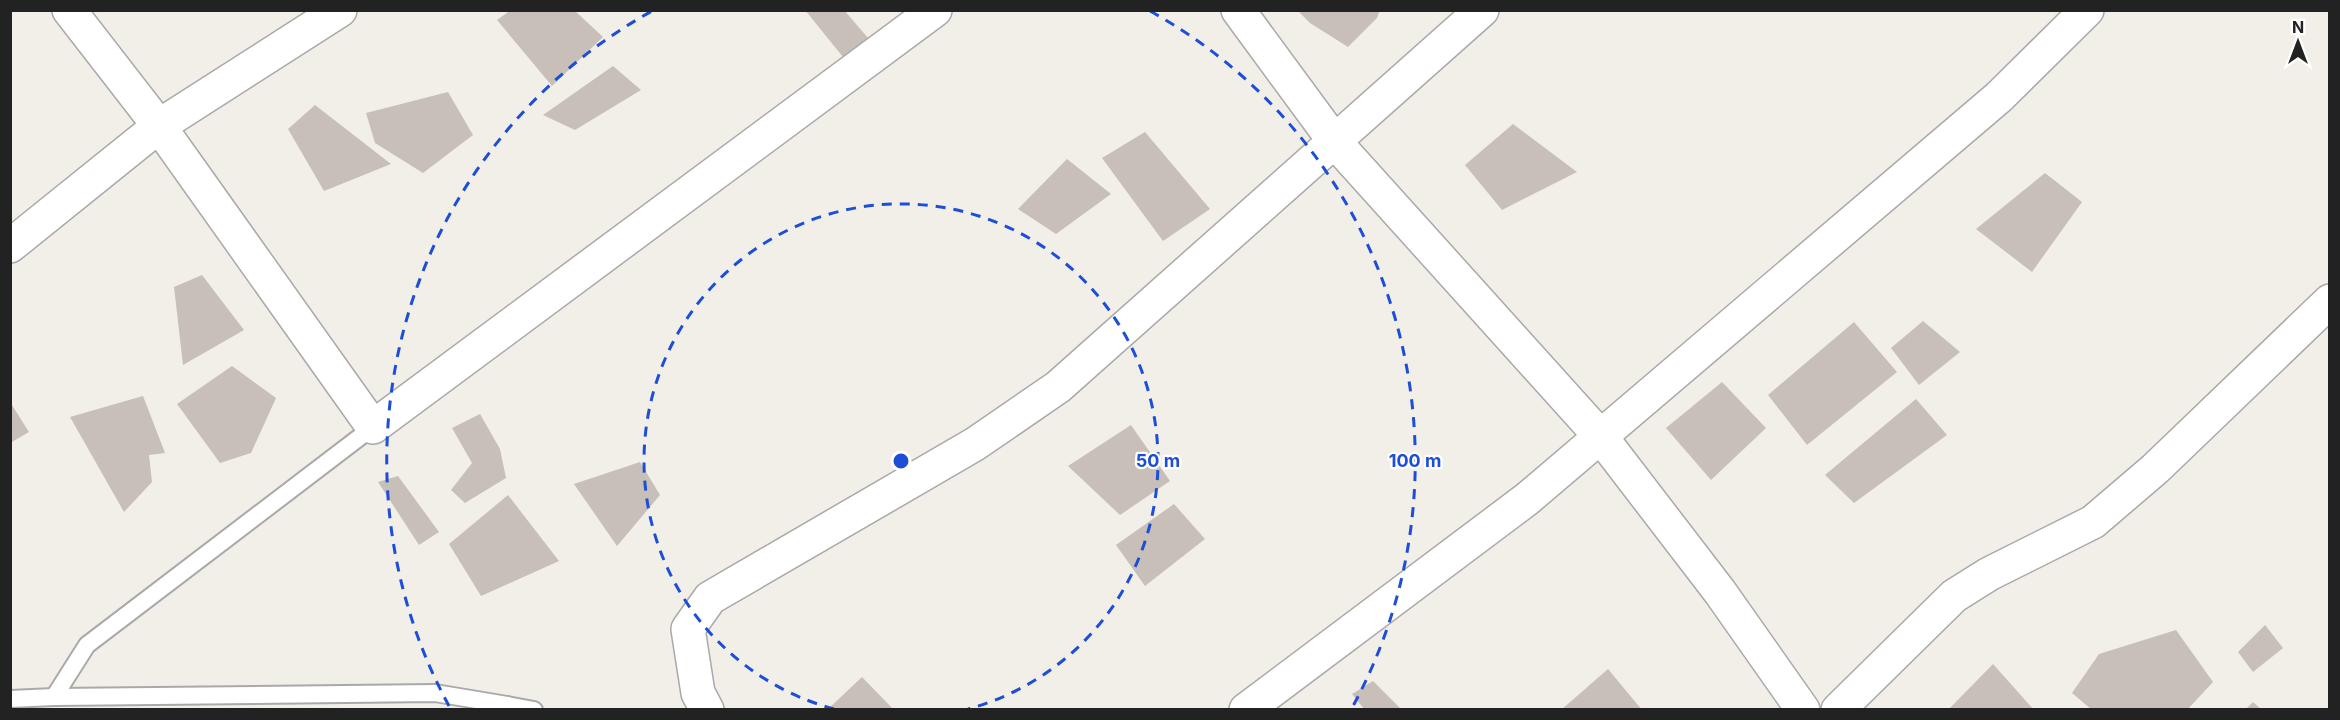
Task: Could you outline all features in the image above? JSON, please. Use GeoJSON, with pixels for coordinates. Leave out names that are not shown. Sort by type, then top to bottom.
{"type":"FeatureCollection","features":[{"type":"Feature","properties":{"kind":"street"},"geometry":{"type":"LineString","coordinates":[[69,10],[159,126],[373,427],[935,10]]}},
{"type":"Feature","properties":{"kind":"street"},"geometry":{"type":"LineString","coordinates":[[10,246],[159,126],[340,10]]}},
{"type":"Feature","properties":{"kind":"street"},"geometry":{"type":"LineString","coordinates":[[1238,10],[1335,142],[1601,437],[1720,592],[1803,710]]}},
{"type":"Feature","properties":{"kind":"street"},"geometry":{"type":"LineString","coordinates":[[707,710],[698,693],[688,629],[710,598],[975,444],[1058,387],[1482,10]]}},
{"type":"Feature","properties":{"kind":"street"},"geometry":{"type":"LineString","coordinates":[[1246,710],[1527,499],[1999,97],[2087,10]]}},
{"type":"Feature","properties":{"kind":"street"},"geometry":{"type":"LineString","coordinates":[[1838,710],[1954,596],[1989,574],[2093,522],[2155,469],[2330,301]]}},
{"type":"Feature","properties":{"kind":"lane"},"geometry":{"type":"LineString","coordinates":[[54,697],[87,645],[373,427]]}},
{"type":"Feature","properties":{"kind":"lane"},"geometry":{"type":"LineString","coordinates":[[10,699],[435,693],[534,710]]}},
{"type":"Feature","properties":{"kind":"building"},"geometry":{"type":"Polygon","coordinates":[[[511,10],[574,10],[603,37],[552,86],[497,20],[511,10]]]}},
{"type":"Feature","properties":{"kind":"building"},"geometry":{"type":"Polygon","coordinates":[[[805,10],[844,10],[874,45],[847,62],[805,10]]]}},
{"type":"Feature","properties":{"kind":"building"},"geometry":{"type":"Polygon","coordinates":[[[1297,10],[1380,10],[1377,18],[1348,47],[1310,23],[1297,10]]]}},
{"type":"Feature","properties":{"kind":"building"},"geometry":{"type":"Polygon","coordinates":[[[613,66],[641,90],[575,130],[543,115],[613,66]]]}},
{"type":"Feature","properties":{"kind":"building"},"geometry":{"type":"Polygon","coordinates":[[[448,92],[473,135],[423,173],[375,143],[366,113],[448,92]]]}},
{"type":"Feature","properties":{"kind":"building"},"geometry":{"type":"Polygon","coordinates":[[[315,105],[391,164],[324,191],[288,129],[315,105]]]}},
{"type":"Feature","properties":{"kind":"building"},"geometry":{"type":"Polygon","coordinates":[[[1513,124],[1577,172],[1502,210],[1465,165],[1513,124]]]}},
{"type":"Feature","properties":{"kind":"building"},"geometry":{"type":"Polygon","coordinates":[[[1145,132],[1210,209],[1163,241],[1102,158],[1145,132]]]}},
{"type":"Feature","properties":{"kind":"building"},"geometry":{"type":"Polygon","coordinates":[[[1067,159],[1111,194],[1056,234],[1018,209],[1067,159]]]}},
{"type":"Feature","properties":{"kind":"building"},"geometry":{"type":"Polygon","coordinates":[[[2045,173],[2082,202],[2032,272],[1976,229],[2045,173]]]}},
{"type":"Feature","properties":{"kind":"building"},"geometry":{"type":"Polygon","coordinates":[[[202,275],[244,330],[183,365],[174,287],[202,275]]]}},
{"type":"Feature","properties":{"kind":"building"},"geometry":{"type":"Polygon","coordinates":[[[1923,321],[1960,352],[1919,385],[1891,348],[1923,321]]]}},
{"type":"Feature","properties":{"kind":"building"},"geometry":{"type":"Polygon","coordinates":[[[1854,322],[1897,372],[1807,445],[1768,395],[1854,322]]]}},
{"type":"Feature","properties":{"kind":"building"},"geometry":{"type":"Polygon","coordinates":[[[232,366],[276,398],[251,453],[220,463],[177,404],[232,366]]]}},
{"type":"Feature","properties":{"kind":"building"},"geometry":{"type":"Polygon","coordinates":[[[1722,382],[1766,428],[1711,480],[1666,428],[1722,382]]]}},
{"type":"Feature","properties":{"kind":"building"},"geometry":{"type":"Polygon","coordinates":[[[143,396],[165,453],[149,455],[152,482],[124,512],[70,417],[143,396]]]}},
{"type":"Feature","properties":{"kind":"building"},"geometry":{"type":"Polygon","coordinates":[[[1916,399],[1947,435],[1854,503],[1825,475],[1916,399]]]}},
{"type":"Feature","properties":{"kind":"building"},"geometry":{"type":"Polygon","coordinates":[[[10,402],[29,432],[10,443],[10,402]]]}},
{"type":"Feature","properties":{"kind":"building"},"geometry":{"type":"Polygon","coordinates":[[[480,414],[500,449],[506,478],[465,503],[451,490],[472,463],[452,428],[480,414]]]}},
{"type":"Feature","properties":{"kind":"building"},"geometry":{"type":"Polygon","coordinates":[[[1131,425],[1170,481],[1120,515],[1068,466],[1131,425]]]}},
{"type":"Feature","properties":{"kind":"building"},"geometry":{"type":"Polygon","coordinates":[[[640,462],[660,495],[617,546],[574,484],[640,462]]]}},
{"type":"Feature","properties":{"kind":"building"},"geometry":{"type":"Polygon","coordinates":[[[398,476],[439,532],[419,545],[378,482],[398,476]]]}},
{"type":"Feature","properties":{"kind":"building"},"geometry":{"type":"Polygon","coordinates":[[[508,495],[559,561],[481,596],[449,544],[508,495]]]}},
{"type":"Feature","properties":{"kind":"building"},"geometry":{"type":"Polygon","coordinates":[[[1174,504],[1205,539],[1145,586],[1116,545],[1174,504]]]}},
{"type":"Feature","properties":{"kind":"building"},"geometry":{"type":"Polygon","coordinates":[[[2265,625],[2283,648],[2253,672],[2238,652],[2265,625]]]}},
{"type":"Feature","properties":{"kind":"building"},"geometry":{"type":"Polygon","coordinates":[[[2176,630],[2213,682],[2187,710],[2092,710],[2072,693],[2099,654],[2176,630]]]}},
{"type":"Feature","properties":{"kind":"building"},"geometry":{"type":"Polygon","coordinates":[[[1993,664],[2034,710],[1948,710],[1993,664]]]}},
{"type":"Feature","properties":{"kind":"building"},"geometry":{"type":"Polygon","coordinates":[[[1608,669],[1642,710],[1561,710],[1608,669]]]}},
{"type":"Feature","properties":{"kind":"building"},"geometry":{"type":"Polygon","coordinates":[[[862,677],[894,710],[827,710],[862,677]]]}},
{"type":"Feature","properties":{"kind":"building"},"geometry":{"type":"Polygon","coordinates":[[[1373,681],[1402,710],[1365,710],[1352,694],[1373,681]]]}},
{"type":"Feature","properties":{"kind":"building"},"geometry":{"type":"Polygon","coordinates":[[[2253,702],[2262,710],[2245,710],[2253,702]]]}}]}
